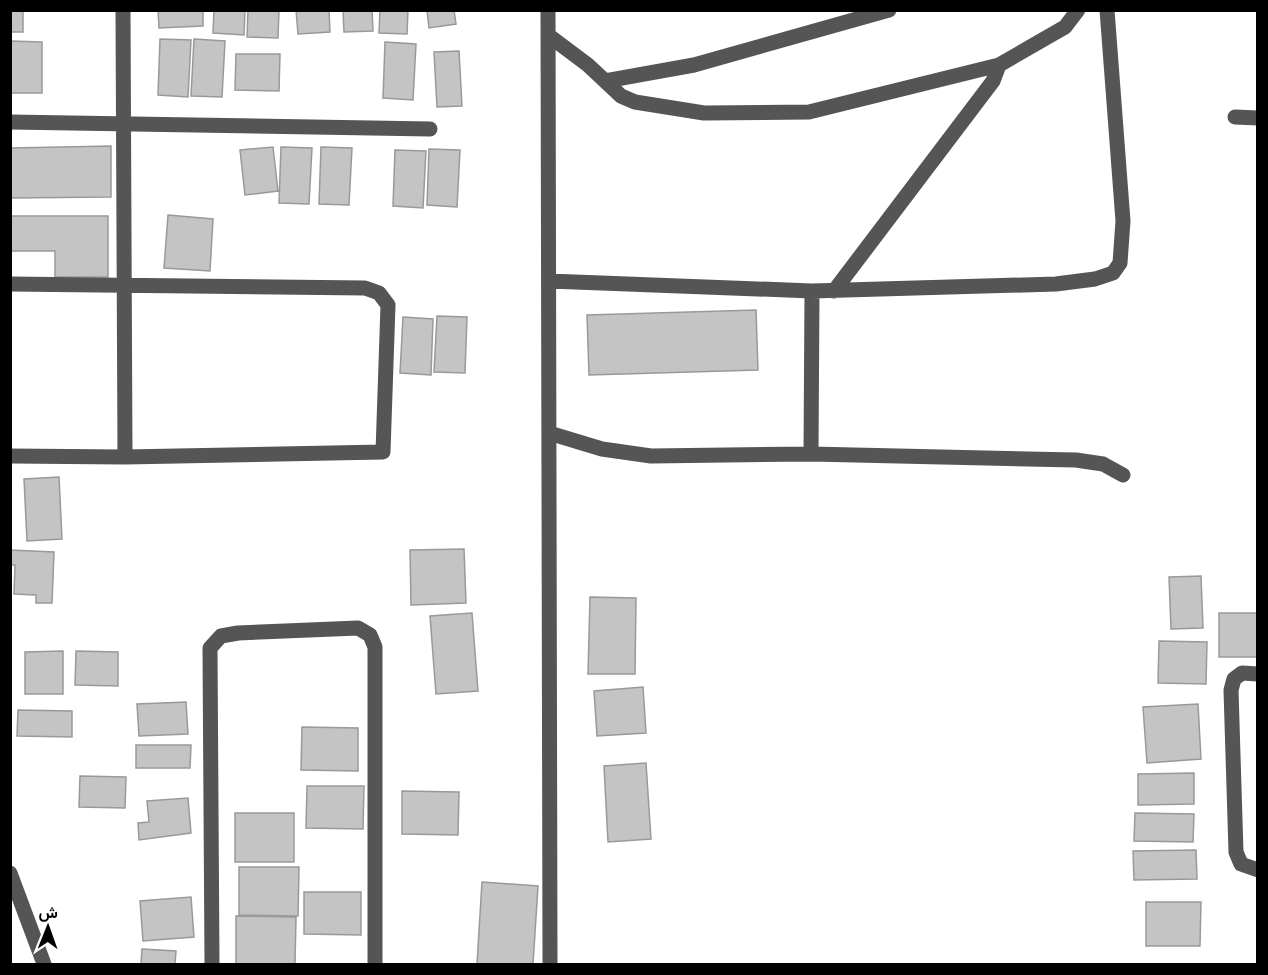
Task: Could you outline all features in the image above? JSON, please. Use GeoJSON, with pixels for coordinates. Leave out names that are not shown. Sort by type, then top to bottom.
{"type":"FeatureCollection","features":[{"type":"Feature","properties":{"kind":"street"},"geometry":{"type":"LineString","coordinates":[[123,10],[125,457]]}},
{"type":"Feature","properties":{"kind":"street"},"geometry":{"type":"LineString","coordinates":[[548,10],[550,964]]}},
{"type":"Feature","properties":{"kind":"street"},"geometry":{"type":"LineString","coordinates":[[605,81],[693,65],[889,10]]}},
{"type":"Feature","properties":{"kind":"street"},"geometry":{"type":"LineString","coordinates":[[548,35],[621,96],[635,102],[704,113],[809,112],[999,65],[1065,27],[1078,10]]}},
{"type":"Feature","properties":{"kind":"street"},"geometry":{"type":"LineString","coordinates":[[549,281],[834,291],[1056,284],[1095,279],[1113,273],[1120,263],[1123,244],[1107,10]]}},
{"type":"Feature","properties":{"kind":"street"},"geometry":{"type":"LineString","coordinates":[[834,291],[887,217],[993,81],[999,65]]}},
{"type":"Feature","properties":{"kind":"street"},"geometry":{"type":"LineString","coordinates":[[1235,117],[1257,118]]}},
{"type":"Feature","properties":{"kind":"street"},"geometry":{"type":"LineString","coordinates":[[10,122],[122,122],[430,129]]}},
{"type":"Feature","properties":{"kind":"street"},"geometry":{"type":"LineString","coordinates":[[10,284],[365,288],[379,293],[388,306],[383,452],[125,457],[10,456]]}},
{"type":"Feature","properties":{"kind":"street"},"geometry":{"type":"LineString","coordinates":[[811,454],[812,291]]}},
{"type":"Feature","properties":{"kind":"street"},"geometry":{"type":"LineString","coordinates":[[549,433],[602,449],[651,456],[811,454],[1084,460],[1103,464],[1123,475]]}},
{"type":"Feature","properties":{"kind":"street"},"geometry":{"type":"LineString","coordinates":[[212,964],[210,648],[220,636],[238,633],[358,628],[370,635],[375,647],[375,964]]}},
{"type":"Feature","properties":{"kind":"street"},"geometry":{"type":"LineString","coordinates":[[1257,674],[1242,674],[1234,679],[1231,690],[1236,852],[1241,864],[1257,870]]}},
{"type":"Feature","properties":{"kind":"street"},"geometry":{"type":"LineString","coordinates":[[10,873],[44,964]]}},
{"type":"Feature","properties":{"kind":"street"},"geometry":{"type":"LineString","coordinates":[[10,917],[27,917]]}},
{"type":"Feature","properties":{"kind":"building"},"geometry":{"type":"Polygon","coordinates":[[[10,10],[23,10],[23,32],[10,32],[10,10]]]}},
{"type":"Feature","properties":{"kind":"building"},"geometry":{"type":"Polygon","coordinates":[[[158,10],[203,10],[203,26],[159,28],[158,10]]]}},
{"type":"Feature","properties":{"kind":"building"},"geometry":{"type":"Polygon","coordinates":[[[214,10],[245,10],[244,35],[213,33],[214,10]]]}},
{"type":"Feature","properties":{"kind":"building"},"geometry":{"type":"Polygon","coordinates":[[[248,10],[279,10],[278,38],[247,37],[248,10]]]}},
{"type":"Feature","properties":{"kind":"building"},"geometry":{"type":"Polygon","coordinates":[[[296,10],[329,10],[330,32],[298,34],[296,10]]]}},
{"type":"Feature","properties":{"kind":"building"},"geometry":{"type":"Polygon","coordinates":[[[343,10],[372,10],[373,31],[344,32],[343,10]]]}},
{"type":"Feature","properties":{"kind":"building"},"geometry":{"type":"Polygon","coordinates":[[[380,10],[408,10],[407,34],[379,33],[380,10]]]}},
{"type":"Feature","properties":{"kind":"building"},"geometry":{"type":"Polygon","coordinates":[[[427,10],[454,10],[456,24],[429,28],[427,10]]]}},
{"type":"Feature","properties":{"kind":"building"},"geometry":{"type":"Polygon","coordinates":[[[160,39],[191,40],[188,97],[158,95],[160,39]]]}},
{"type":"Feature","properties":{"kind":"building"},"geometry":{"type":"Polygon","coordinates":[[[194,39],[225,41],[222,97],[191,96],[194,39]]]}},
{"type":"Feature","properties":{"kind":"building"},"geometry":{"type":"Polygon","coordinates":[[[10,41],[42,42],[42,93],[10,93],[10,41]]]}},
{"type":"Feature","properties":{"kind":"building"},"geometry":{"type":"Polygon","coordinates":[[[385,42],[416,44],[413,100],[383,98],[385,42]]]}},
{"type":"Feature","properties":{"kind":"building"},"geometry":{"type":"Polygon","coordinates":[[[459,51],[462,106],[437,107],[434,52],[459,51]]]}},
{"type":"Feature","properties":{"kind":"building"},"geometry":{"type":"Polygon","coordinates":[[[236,54],[280,54],[279,91],[235,90],[236,54]]]}},
{"type":"Feature","properties":{"kind":"building"},"geometry":{"type":"Polygon","coordinates":[[[111,146],[111,197],[10,198],[10,148],[111,146]]]}},
{"type":"Feature","properties":{"kind":"building"},"geometry":{"type":"Polygon","coordinates":[[[273,147],[278,191],[245,195],[240,150],[273,147]]]}},
{"type":"Feature","properties":{"kind":"building"},"geometry":{"type":"Polygon","coordinates":[[[281,147],[312,148],[309,204],[279,203],[281,147]]]}},
{"type":"Feature","properties":{"kind":"building"},"geometry":{"type":"Polygon","coordinates":[[[321,147],[352,148],[349,205],[319,204],[321,147]]]}},
{"type":"Feature","properties":{"kind":"building"},"geometry":{"type":"Polygon","coordinates":[[[429,149],[460,150],[457,207],[427,205],[429,149]]]}},
{"type":"Feature","properties":{"kind":"building"},"geometry":{"type":"Polygon","coordinates":[[[395,150],[426,151],[423,208],[393,206],[395,150]]]}},
{"type":"Feature","properties":{"kind":"building"},"geometry":{"type":"Polygon","coordinates":[[[168,215],[213,219],[210,271],[164,268],[168,215]]]}},
{"type":"Feature","properties":{"kind":"building"},"geometry":{"type":"Polygon","coordinates":[[[10,216],[108,216],[108,277],[55,277],[55,251],[10,251],[10,216]]]}},
{"type":"Feature","properties":{"kind":"building"},"geometry":{"type":"Polygon","coordinates":[[[756,310],[758,370],[589,375],[587,315],[756,310]]]}},
{"type":"Feature","properties":{"kind":"building"},"geometry":{"type":"Polygon","coordinates":[[[437,316],[467,317],[465,373],[434,372],[437,316]]]}},
{"type":"Feature","properties":{"kind":"building"},"geometry":{"type":"Polygon","coordinates":[[[403,317],[433,319],[431,375],[400,373],[403,317]]]}},
{"type":"Feature","properties":{"kind":"building"},"geometry":{"type":"Polygon","coordinates":[[[59,477],[62,539],[27,541],[24,479],[59,477]]]}},
{"type":"Feature","properties":{"kind":"building"},"geometry":{"type":"Polygon","coordinates":[[[464,549],[466,603],[411,605],[410,550],[464,549]]]}},
{"type":"Feature","properties":{"kind":"building"},"geometry":{"type":"Polygon","coordinates":[[[10,550],[54,552],[52,603],[36,603],[36,595],[14,594],[15,565],[10,565],[10,550]]]}},
{"type":"Feature","properties":{"kind":"building"},"geometry":{"type":"Polygon","coordinates":[[[1201,576],[1203,628],[1171,629],[1169,577],[1201,576]]]}},
{"type":"Feature","properties":{"kind":"building"},"geometry":{"type":"Polygon","coordinates":[[[590,597],[636,598],[635,674],[588,674],[590,597]]]}},
{"type":"Feature","properties":{"kind":"building"},"geometry":{"type":"Polygon","coordinates":[[[472,613],[478,691],[436,694],[430,616],[472,613]]]}},
{"type":"Feature","properties":{"kind":"building"},"geometry":{"type":"Polygon","coordinates":[[[1219,613],[1258,613],[1258,657],[1219,657],[1219,613]]]}},
{"type":"Feature","properties":{"kind":"building"},"geometry":{"type":"Polygon","coordinates":[[[1159,641],[1207,642],[1206,684],[1158,683],[1159,641]]]}},
{"type":"Feature","properties":{"kind":"building"},"geometry":{"type":"Polygon","coordinates":[[[63,651],[63,694],[25,694],[25,652],[63,651]]]}},
{"type":"Feature","properties":{"kind":"building"},"geometry":{"type":"Polygon","coordinates":[[[76,651],[118,652],[118,686],[75,685],[76,651]]]}},
{"type":"Feature","properties":{"kind":"building"},"geometry":{"type":"Polygon","coordinates":[[[643,687],[646,733],[597,736],[594,691],[643,687]]]}},
{"type":"Feature","properties":{"kind":"building"},"geometry":{"type":"Polygon","coordinates":[[[186,702],[188,734],[139,736],[137,704],[186,702]]]}},
{"type":"Feature","properties":{"kind":"building"},"geometry":{"type":"Polygon","coordinates":[[[1198,704],[1201,759],[1147,763],[1143,707],[1198,704]]]}},
{"type":"Feature","properties":{"kind":"building"},"geometry":{"type":"Polygon","coordinates":[[[18,710],[72,711],[72,737],[17,736],[18,710]]]}},
{"type":"Feature","properties":{"kind":"building"},"geometry":{"type":"Polygon","coordinates":[[[302,727],[358,728],[358,771],[301,770],[302,727]]]}},
{"type":"Feature","properties":{"kind":"building"},"geometry":{"type":"Polygon","coordinates":[[[136,745],[191,745],[190,768],[136,768],[136,745]]]}},
{"type":"Feature","properties":{"kind":"building"},"geometry":{"type":"Polygon","coordinates":[[[646,763],[651,839],[608,842],[604,766],[646,763]]]}},
{"type":"Feature","properties":{"kind":"building"},"geometry":{"type":"Polygon","coordinates":[[[1194,773],[1194,804],[1138,805],[1138,774],[1194,773]]]}},
{"type":"Feature","properties":{"kind":"building"},"geometry":{"type":"Polygon","coordinates":[[[80,776],[126,777],[125,808],[79,807],[80,776]]]}},
{"type":"Feature","properties":{"kind":"building"},"geometry":{"type":"Polygon","coordinates":[[[307,786],[364,786],[363,829],[306,828],[307,786]]]}},
{"type":"Feature","properties":{"kind":"building"},"geometry":{"type":"Polygon","coordinates":[[[402,791],[459,792],[458,835],[402,834],[402,791]]]}},
{"type":"Feature","properties":{"kind":"building"},"geometry":{"type":"Polygon","coordinates":[[[188,798],[191,833],[139,840],[138,823],[149,822],[147,801],[188,798]]]}},
{"type":"Feature","properties":{"kind":"building"},"geometry":{"type":"Polygon","coordinates":[[[235,813],[294,813],[294,862],[235,862],[235,813]]]}},
{"type":"Feature","properties":{"kind":"building"},"geometry":{"type":"Polygon","coordinates":[[[1135,813],[1194,814],[1193,842],[1134,841],[1135,813]]]}},
{"type":"Feature","properties":{"kind":"building"},"geometry":{"type":"Polygon","coordinates":[[[1196,850],[1197,879],[1134,880],[1133,851],[1196,850]]]}},
{"type":"Feature","properties":{"kind":"building"},"geometry":{"type":"Polygon","coordinates":[[[239,867],[299,867],[298,916],[239,915],[239,867]]]}},
{"type":"Feature","properties":{"kind":"building"},"geometry":{"type":"Polygon","coordinates":[[[482,882],[538,886],[533,964],[477,964],[482,882]]]}},
{"type":"Feature","properties":{"kind":"building"},"geometry":{"type":"Polygon","coordinates":[[[304,892],[361,892],[361,935],[304,934],[304,892]]]}},
{"type":"Feature","properties":{"kind":"building"},"geometry":{"type":"Polygon","coordinates":[[[191,897],[194,937],[143,941],[140,901],[191,897]]]}},
{"type":"Feature","properties":{"kind":"building"},"geometry":{"type":"Polygon","coordinates":[[[1146,902],[1201,902],[1200,946],[1146,946],[1146,902]]]}},
{"type":"Feature","properties":{"kind":"building"},"geometry":{"type":"Polygon","coordinates":[[[236,916],[296,917],[295,964],[236,964],[236,916]]]}},
{"type":"Feature","properties":{"kind":"building"},"geometry":{"type":"Polygon","coordinates":[[[142,949],[176,951],[175,964],[141,964],[142,949]]]}}]}
